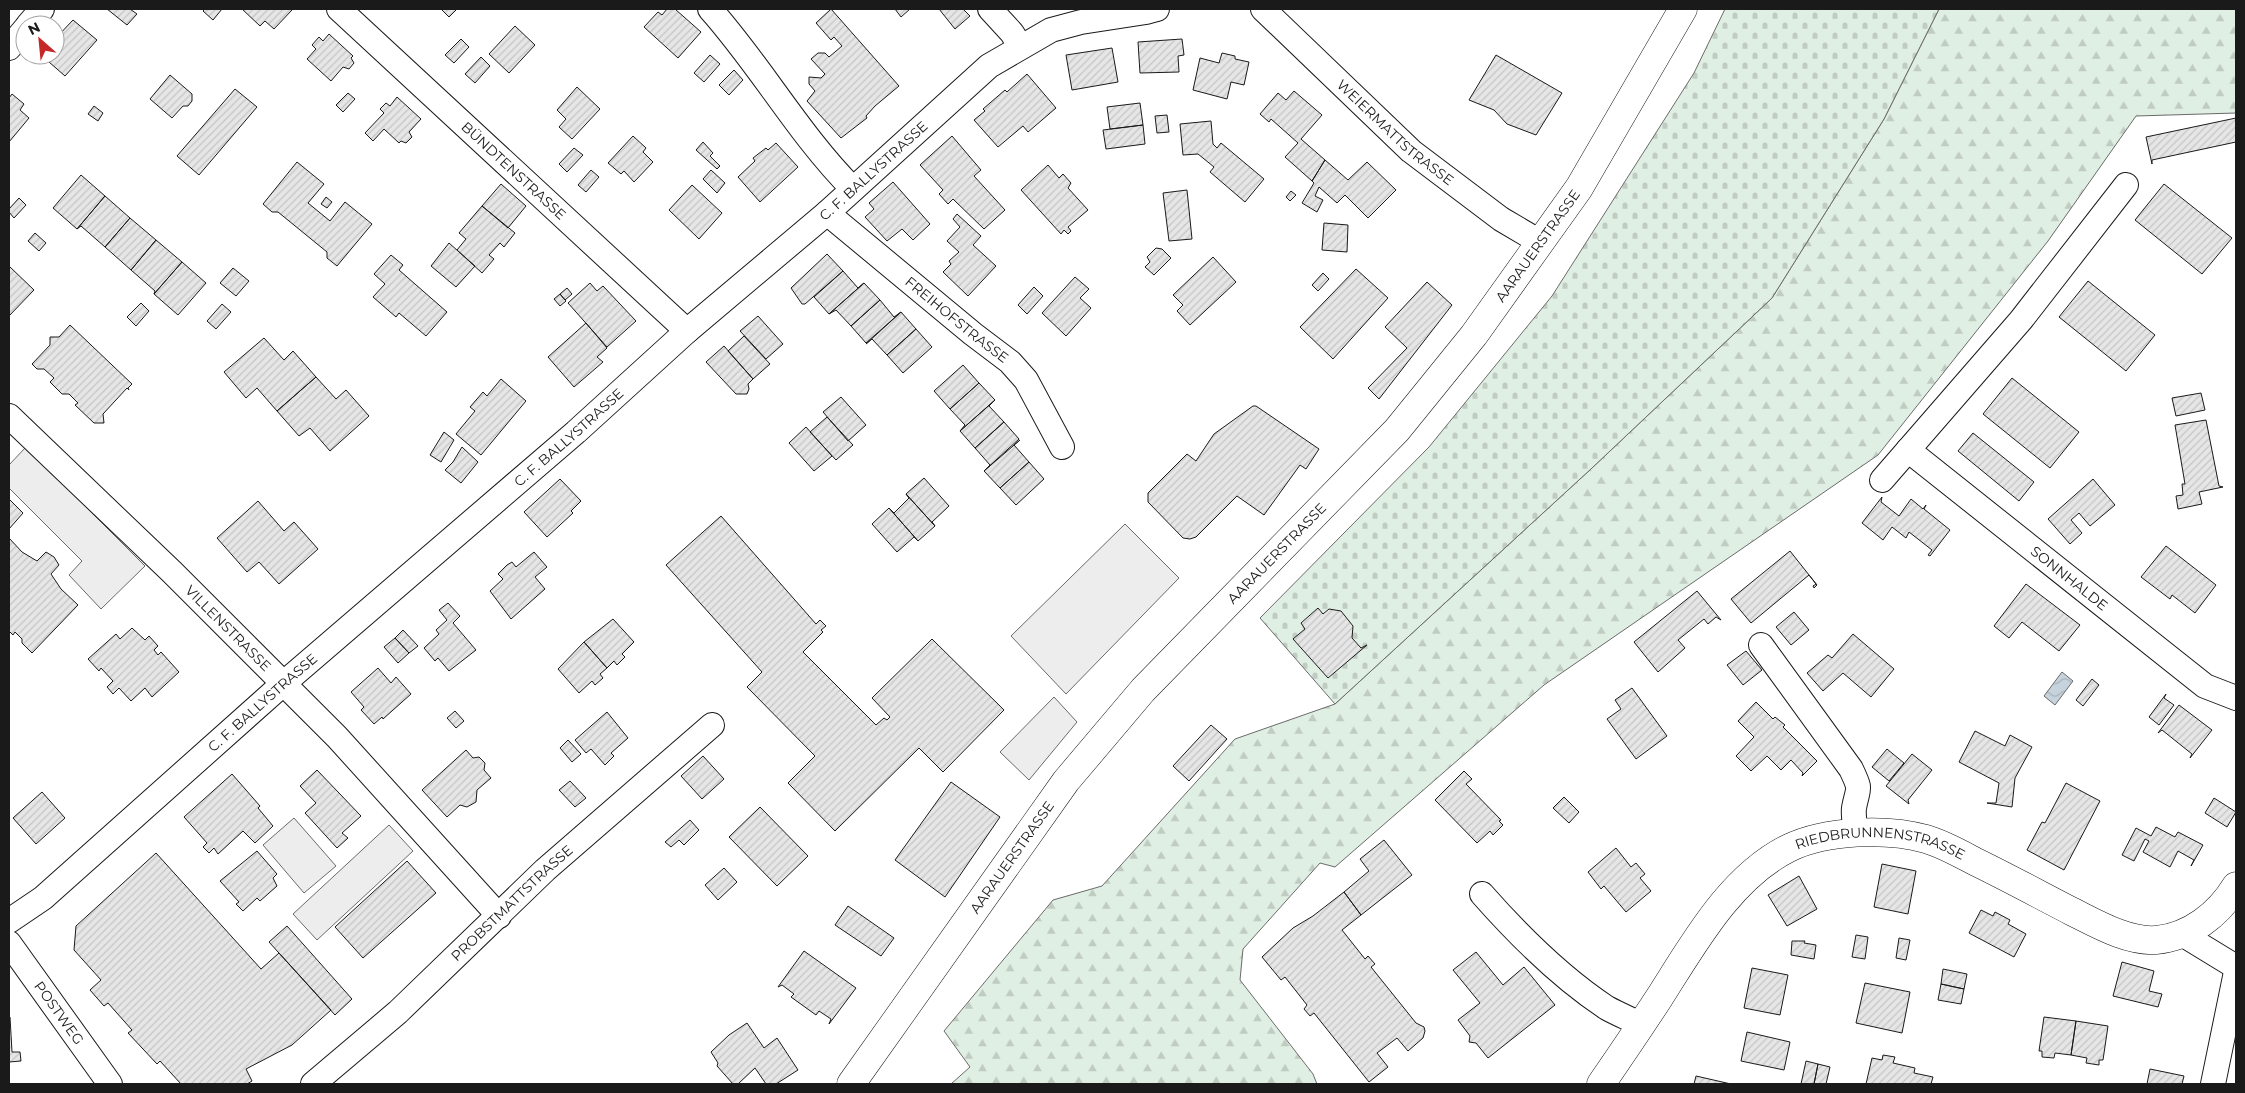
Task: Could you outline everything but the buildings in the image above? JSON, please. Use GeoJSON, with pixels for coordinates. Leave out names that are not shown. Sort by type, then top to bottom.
{"type":"FeatureCollection","features":[{"type":"Feature","properties":{"kind":"main road","name":"AARAUERSTRASSE"},"geometry":{"type":"LineString","coordinates":[[850,1084],[1066,781],[1094,747],[1143,690],[1397,430],[1474,335],[1578,188],[1683,9]]}},
{"type":"Feature","properties":{"kind":"main road","name":"RIEDBRUNNENSTRASSE"},"geometry":{"type":"LineString","coordinates":[[1601,1084],[1642,1025],[1704,926],[1732,893],[1764,865],[1789,848],[1819,838],[1856,833],[1895,834],[1927,839],[1971,859],[2096,924],[2133,938],[2155,940],[2182,934],[2210,917],[2236,886]]}},
{"type":"Feature","properties":{"kind":"street","name":"BÜNDTENSTRASSE"},"geometry":{"type":"LineString","coordinates":[[339,9],[687,331]]}},
{"type":"Feature","properties":{"kind":"street"},"geometry":{"type":"LineString","coordinates":[[710,9],[729,30],[831,167],[853,190]]}},
{"type":"Feature","properties":{"kind":"street"},"geometry":{"type":"LineString","coordinates":[[990,9],[1012,33],[1020,46]]}},
{"type":"Feature","properties":{"kind":"street","name":"C. F. BALLYSTRASSE"},"geometry":{"type":"LineString","coordinates":[[9,921],[43,898],[284,683],[576,432],[687,331],[827,213],[989,66],[1050,30],[1081,22],[1157,9]]}},
{"type":"Feature","properties":{"kind":"street","name":"WEIERMATTSTRASSE"},"geometry":{"type":"LineString","coordinates":[[1267,10],[1411,151],[1501,218],[1540,242]]}},
{"type":"Feature","properties":{"kind":"street"},"geometry":{"type":"LineString","coordinates":[[1882,480],[2021,320],[2126,185]]}},
{"type":"Feature","properties":{"kind":"street","name":"FREIHOFSTRASSE"},"geometry":{"type":"LineString","coordinates":[[827,213],[973,334],[1010,362],[1026,380],[1062,447]]}},
{"type":"Feature","properties":{"kind":"street","name":"VILLENSTRASSE"},"geometry":{"type":"LineString","coordinates":[[9,416],[172,572],[337,737],[498,916]]}},
{"type":"Feature","properties":{"kind":"street","name":"SONNHALDE"},"geometry":{"type":"LineString","coordinates":[[1908,450],[2205,686],[2236,698]]}},
{"type":"Feature","properties":{"kind":"street"},"geometry":{"type":"LineString","coordinates":[[1761,645],[1854,775],[1860,790],[1854,808],[1856,833]]}},
{"type":"Feature","properties":{"kind":"street","name":"PROBSTMATTSTRASSE"},"geometry":{"type":"LineString","coordinates":[[313,1084],[398,1012],[545,870],[712,725]]}},
{"type":"Feature","properties":{"kind":"street"},"geometry":{"type":"LineString","coordinates":[[1482,894],[1507,922],[1545,959],[1584,991],[1609,1008],[1642,1025]]}},
{"type":"Feature","properties":{"kind":"street"},"geometry":{"type":"LineString","coordinates":[[2182,934],[2236,967]]}},
{"type":"Feature","properties":{"kind":"street","name":"POSTWEG"},"geometry":{"type":"LineString","coordinates":[[9,943],[110,1084]]}},
{"type":"Feature","properties":{"kind":"street"},"geometry":{"type":"LineString","coordinates":[[2213,1084],[2236,972]]}},
{"type":"Feature","properties":{"kind":"green space"},"geometry":{"type":"Polygon","coordinates":[[[1725,9],[1939,9],[1884,119],[1772,298],[1592,468],[1335,704],[1260,618],[1429,447],[1552,296],[1694,73],[1725,9]]]}},
{"type":"Feature","properties":{"kind":"green space"},"geometry":{"type":"Polygon","coordinates":[[[1939,9],[2236,9],[2236,113],[2136,116],[2048,241],[1878,455],[1544,685],[1335,867],[1320,863],[1243,949],[1240,980],[1313,1074],[1317,1084],[951,1084],[970,1067],[944,1031],[1053,900],[1102,886],[1235,739],[1335,704],[1592,468],[1772,298],[1884,119],[1939,9]]]}},
{"type":"Feature","properties":{"kind":"shaded area"},"geometry":{"type":"Polygon","coordinates":[[[26,447],[145,566],[101,609],[69,575],[82,561],[9,488],[9,465],[26,447]]]}},
{"type":"Feature","properties":{"kind":"shaded area"},"geometry":{"type":"Polygon","coordinates":[[[1125,524],[1179,578],[1066,694],[1011,636],[1125,524]]]}},
{"type":"Feature","properties":{"kind":"shaded area"},"geometry":{"type":"Polygon","coordinates":[[[1054,697],[1077,722],[1029,780],[1000,752],[1054,697]]]}},
{"type":"Feature","properties":{"kind":"shaded area"},"geometry":{"type":"Polygon","coordinates":[[[294,818],[336,866],[304,893],[263,845],[294,818]]]}},
{"type":"Feature","properties":{"kind":"shaded area"},"geometry":{"type":"Polygon","coordinates":[[[389,825],[413,851],[317,940],[293,914],[389,825]]]}},
{"type":"Feature","properties":{"kind":"water"},"geometry":{"type":"Polygon","coordinates":[[[2062,672],[2073,681],[2055,705],[2044,696],[2062,672]]]}}]}
